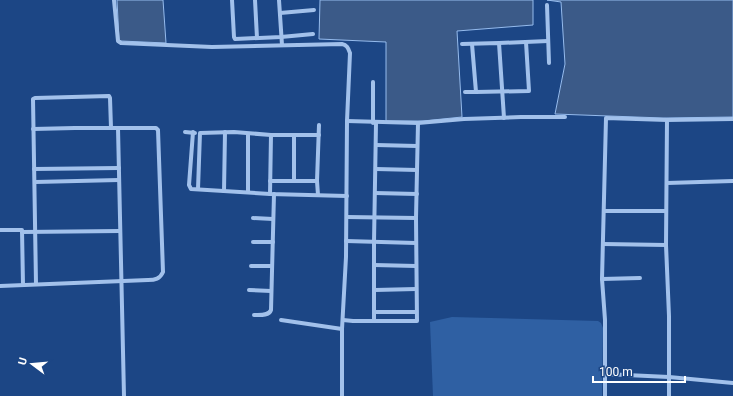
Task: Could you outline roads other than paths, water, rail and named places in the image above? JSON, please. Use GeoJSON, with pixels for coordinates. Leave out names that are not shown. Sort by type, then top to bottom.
{"type":"FeatureCollection","features":[{"type":"Feature","properties":{"kind":"street"},"geometry":{"type":"LineString","coordinates":[[114,0],[118,40],[121,43],[212,47],[346,45],[350,53],[347,217],[342,330],[342,396]]}},
{"type":"Feature","properties":{"kind":"street"},"geometry":{"type":"LineString","coordinates":[[232,0],[235,39],[313,34]]}},
{"type":"Feature","properties":{"kind":"street"},"geometry":{"type":"LineString","coordinates":[[255,0],[257,38]]}},
{"type":"Feature","properties":{"kind":"street"},"geometry":{"type":"LineString","coordinates":[[279,0],[282,45]]}},
{"type":"Feature","properties":{"kind":"street"},"geometry":{"type":"LineString","coordinates":[[547,5],[549,63]]}},
{"type":"Feature","properties":{"kind":"street"},"geometry":{"type":"LineString","coordinates":[[280,13],[314,10]]}},
{"type":"Feature","properties":{"kind":"street"},"geometry":{"type":"LineString","coordinates":[[462,44],[548,41]]}},
{"type":"Feature","properties":{"kind":"street"},"geometry":{"type":"LineString","coordinates":[[465,92],[529,90],[526,42]]}},
{"type":"Feature","properties":{"kind":"street"},"geometry":{"type":"LineString","coordinates":[[500,43],[504,118]]}},
{"type":"Feature","properties":{"kind":"street"},"geometry":{"type":"LineString","coordinates":[[472,44],[476,92]]}},
{"type":"Feature","properties":{"kind":"street"},"geometry":{"type":"LineString","coordinates":[[373,82],[376,145],[374,321]]}},
{"type":"Feature","properties":{"kind":"street"},"geometry":{"type":"LineString","coordinates":[[36,284],[33,98],[108,96],[110,97],[111,128]]}},
{"type":"Feature","properties":{"kind":"street"},"geometry":{"type":"LineString","coordinates":[[348,122],[418,123],[464,119],[565,117]]}},
{"type":"Feature","properties":{"kind":"street"},"geometry":{"type":"LineString","coordinates":[[605,396],[605,320],[602,279],[606,118],[668,120],[733,119]]}},
{"type":"Feature","properties":{"kind":"street"},"geometry":{"type":"LineString","coordinates":[[668,120],[666,245],[669,316],[669,396]]}},
{"type":"Feature","properties":{"kind":"street"},"geometry":{"type":"LineString","coordinates":[[343,320],[417,321],[416,218],[418,123]]}},
{"type":"Feature","properties":{"kind":"street"},"geometry":{"type":"LineString","coordinates":[[318,195],[319,125]]}},
{"type":"Feature","properties":{"kind":"street"},"geometry":{"type":"LineString","coordinates":[[118,128],[124,396]]}},
{"type":"Feature","properties":{"kind":"street"},"geometry":{"type":"LineString","coordinates":[[0,286],[154,280],[160,277],[162,272],[158,130],[156,128],[33,129]]}},
{"type":"Feature","properties":{"kind":"street"},"geometry":{"type":"LineString","coordinates":[[185,132],[319,135]]}},
{"type":"Feature","properties":{"kind":"street"},"geometry":{"type":"LineString","coordinates":[[193,132],[188,185],[191,189],[272,194],[347,196]]}},
{"type":"Feature","properties":{"kind":"street"},"geometry":{"type":"LineString","coordinates":[[224,191],[225,132]]}},
{"type":"Feature","properties":{"kind":"street"},"geometry":{"type":"LineString","coordinates":[[198,189],[200,133]]}},
{"type":"Feature","properties":{"kind":"street"},"geometry":{"type":"LineString","coordinates":[[248,134],[248,192]]}},
{"type":"Feature","properties":{"kind":"street"},"geometry":{"type":"LineString","coordinates":[[254,315],[268,314],[271,312],[273,219],[270,180],[271,135]]}},
{"type":"Feature","properties":{"kind":"street"},"geometry":{"type":"LineString","coordinates":[[294,135],[294,180]]}},
{"type":"Feature","properties":{"kind":"street"},"geometry":{"type":"LineString","coordinates":[[376,145],[417,146]]}},
{"type":"Feature","properties":{"kind":"street"},"geometry":{"type":"LineString","coordinates":[[34,169],[119,168]]}},
{"type":"Feature","properties":{"kind":"street"},"geometry":{"type":"LineString","coordinates":[[376,169],[417,170]]}},
{"type":"Feature","properties":{"kind":"street"},"geometry":{"type":"LineString","coordinates":[[34,182],[119,180]]}},
{"type":"Feature","properties":{"kind":"street"},"geometry":{"type":"LineString","coordinates":[[270,180],[318,182]]}},
{"type":"Feature","properties":{"kind":"street"},"geometry":{"type":"LineString","coordinates":[[667,183],[733,181]]}},
{"type":"Feature","properties":{"kind":"street"},"geometry":{"type":"LineString","coordinates":[[375,194],[417,194]]}},
{"type":"Feature","properties":{"kind":"street"},"geometry":{"type":"LineString","coordinates":[[604,211],[666,211]]}},
{"type":"Feature","properties":{"kind":"street"},"geometry":{"type":"LineString","coordinates":[[347,217],[416,218]]}},
{"type":"Feature","properties":{"kind":"street"},"geometry":{"type":"LineString","coordinates":[[253,218],[273,219]]}},
{"type":"Feature","properties":{"kind":"street"},"geometry":{"type":"LineString","coordinates":[[0,230],[22,230],[22,232],[120,231]]}},
{"type":"Feature","properties":{"kind":"street"},"geometry":{"type":"LineString","coordinates":[[22,232],[23,285]]}},
{"type":"Feature","properties":{"kind":"street"},"geometry":{"type":"LineString","coordinates":[[346,241],[416,242]]}},
{"type":"Feature","properties":{"kind":"street"},"geometry":{"type":"LineString","coordinates":[[253,242],[273,242]]}},
{"type":"Feature","properties":{"kind":"street"},"geometry":{"type":"LineString","coordinates":[[603,244],[666,245]]}},
{"type":"Feature","properties":{"kind":"street"},"geometry":{"type":"LineString","coordinates":[[374,265],[416,266]]}},
{"type":"Feature","properties":{"kind":"street"},"geometry":{"type":"LineString","coordinates":[[251,266],[272,266]]}},
{"type":"Feature","properties":{"kind":"street"},"geometry":{"type":"LineString","coordinates":[[602,279],[640,278]]}},
{"type":"Feature","properties":{"kind":"street"},"geometry":{"type":"LineString","coordinates":[[249,290],[272,291]]}},
{"type":"Feature","properties":{"kind":"street"},"geometry":{"type":"LineString","coordinates":[[374,290],[416,290]]}},
{"type":"Feature","properties":{"kind":"street"},"geometry":{"type":"LineString","coordinates":[[374,312],[416,312]]}},
{"type":"Feature","properties":{"kind":"street"},"geometry":{"type":"LineString","coordinates":[[281,320],[342,330]]}},
{"type":"Feature","properties":{"kind":"street"},"geometry":{"type":"LineString","coordinates":[[605,374],[669,377],[733,383]]}}]}
